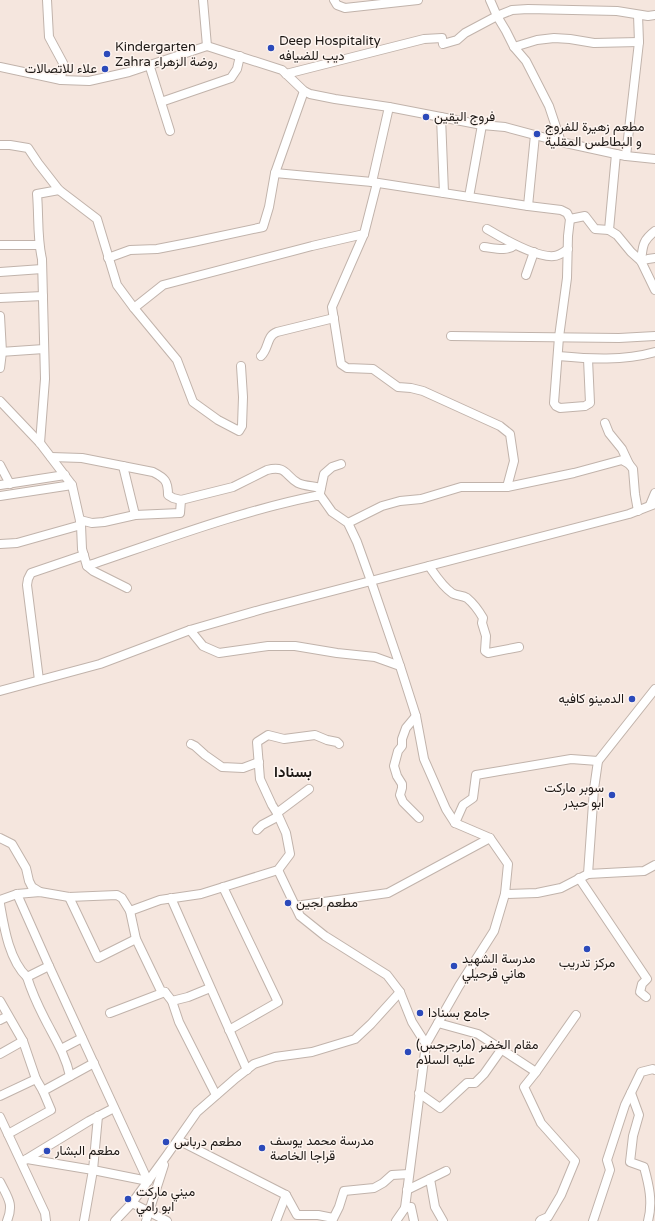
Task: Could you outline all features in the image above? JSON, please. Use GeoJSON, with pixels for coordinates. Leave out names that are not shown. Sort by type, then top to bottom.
{"type":"FeatureCollection","features":[{"type":"Feature","properties":{"kind":"street"},"geometry":{"type":"LineString","coordinates":[[47,0],[49,38],[63,64],[61,80]]}},
{"type":"Feature","properties":{"kind":"street"},"geometry":{"type":"LineString","coordinates":[[203,0],[207,46]]}},
{"type":"Feature","properties":{"kind":"street"},"geometry":{"type":"LineString","coordinates":[[334,0],[337,5],[345,8],[418,0]]}},
{"type":"Feature","properties":{"kind":"street"},"geometry":{"type":"LineString","coordinates":[[490,0],[514,47],[526,61],[549,106],[561,142]]}},
{"type":"Feature","properties":{"kind":"street"},"geometry":{"type":"LineString","coordinates":[[286,74],[424,39],[442,38],[444,44],[457,40],[465,33],[497,16],[512,10],[617,11],[638,15],[655,15]]}},
{"type":"Feature","properties":{"kind":"street"},"geometry":{"type":"LineString","coordinates":[[626,156],[639,42],[638,15]]}},
{"type":"Feature","properties":{"kind":"street"},"geometry":{"type":"LineString","coordinates":[[514,47],[537,40],[554,38],[594,43],[639,42]]}},
{"type":"Feature","properties":{"kind":"street"},"geometry":{"type":"LineString","coordinates":[[0,67],[61,80],[89,81],[129,72],[149,64],[207,46],[282,70],[304,91],[335,99],[389,107],[482,125],[505,127],[561,142],[616,154],[655,159]]}},
{"type":"Feature","properties":{"kind":"street"},"geometry":{"type":"LineString","coordinates":[[160,102],[231,78],[237,69],[240,56]]}},
{"type":"Feature","properties":{"kind":"street"},"geometry":{"type":"LineString","coordinates":[[149,64],[170,131]]}},
{"type":"Feature","properties":{"kind":"street"},"geometry":{"type":"LineString","coordinates":[[108,258],[130,250],[157,249],[263,227],[269,207],[275,173],[304,91]]}},
{"type":"Feature","properties":{"kind":"street"},"geometry":{"type":"LineString","coordinates":[[389,107],[364,234],[332,307],[341,364],[347,368],[373,370],[398,387],[410,388],[435,396],[445,402],[500,426],[510,434],[514,461],[507,487]]}},
{"type":"Feature","properties":{"kind":"street"},"geometry":{"type":"LineString","coordinates":[[441,117],[444,193]]}},
{"type":"Feature","properties":{"kind":"street"},"geometry":{"type":"LineString","coordinates":[[469,197],[482,125]]}},
{"type":"Feature","properties":{"kind":"street"},"geometry":{"type":"LineString","coordinates":[[528,206],[536,135]]}},
{"type":"Feature","properties":{"kind":"street"},"geometry":{"type":"LineString","coordinates":[[0,145],[28,148],[59,190],[97,219],[117,285],[177,360],[193,402],[218,420],[239,430],[242,426],[243,396],[241,366]]}},
{"type":"Feature","properties":{"kind":"street"},"geometry":{"type":"LineString","coordinates":[[610,230],[616,154]]}},
{"type":"Feature","properties":{"kind":"street"},"geometry":{"type":"LineString","coordinates":[[275,173],[374,183],[561,210],[568,213],[570,219],[567,278],[559,337],[554,403],[556,406],[560,408],[585,406],[590,403],[588,359]]}},
{"type":"Feature","properties":{"kind":"street"},"geometry":{"type":"LineString","coordinates":[[40,443],[45,379],[42,259],[38,245],[39,214],[37,194],[59,190]]}},
{"type":"Feature","properties":{"kind":"street"},"geometry":{"type":"LineString","coordinates":[[570,219],[585,216],[595,229],[610,230],[617,235],[631,252],[641,261],[655,290]]}},
{"type":"Feature","properties":{"kind":"street"},"geometry":{"type":"LineString","coordinates":[[487,229],[515,245],[534,252],[553,256],[558,255],[568,249]]}},
{"type":"Feature","properties":{"kind":"street"},"geometry":{"type":"LineString","coordinates":[[641,261],[643,243],[655,232]]}},
{"type":"Feature","properties":{"kind":"street"},"geometry":{"type":"LineString","coordinates":[[134,308],[163,285],[364,234]]}},
{"type":"Feature","properties":{"kind":"street"},"geometry":{"type":"LineString","coordinates":[[0,245],[38,245]]}},
{"type":"Feature","properties":{"kind":"street"},"geometry":{"type":"LineString","coordinates":[[484,247],[511,249],[515,245]]}},
{"type":"Feature","properties":{"kind":"street"},"geometry":{"type":"LineString","coordinates":[[526,276],[534,252]]}},
{"type":"Feature","properties":{"kind":"street"},"geometry":{"type":"LineString","coordinates":[[641,261],[655,258]]}},
{"type":"Feature","properties":{"kind":"street"},"geometry":{"type":"LineString","coordinates":[[0,272],[42,269]]}},
{"type":"Feature","properties":{"kind":"street"},"geometry":{"type":"LineString","coordinates":[[0,298],[43,296]]}},
{"type":"Feature","properties":{"kind":"street"},"geometry":{"type":"LineString","coordinates":[[0,316],[0,368]]}},
{"type":"Feature","properties":{"kind":"street"},"geometry":{"type":"LineString","coordinates":[[261,356],[267,348],[272,334],[334,318]]}},
{"type":"Feature","properties":{"kind":"street"},"geometry":{"type":"LineString","coordinates":[[451,336],[619,338],[655,336]]}},
{"type":"Feature","properties":{"kind":"street"},"geometry":{"type":"LineString","coordinates":[[1,352],[44,349]]}},
{"type":"Feature","properties":{"kind":"street"},"geometry":{"type":"LineString","coordinates":[[558,356],[588,359],[626,358],[655,352]]}},
{"type":"Feature","properties":{"kind":"street"},"geometry":{"type":"LineString","coordinates":[[0,400],[40,443],[72,485],[80,522],[82,549],[87,566],[93,571],[127,588]]}},
{"type":"Feature","properties":{"kind":"street"},"geometry":{"type":"LineString","coordinates":[[606,423],[609,433],[622,449],[633,469],[638,511]]}},
{"type":"Feature","properties":{"kind":"street"},"geometry":{"type":"LineString","coordinates":[[51,457],[82,458],[153,472],[164,477],[168,487],[168,495],[181,500],[233,487],[267,470],[273,469],[283,470],[299,483],[320,492],[332,512],[348,523],[357,542],[416,716],[424,759],[446,808],[456,823],[490,838],[508,864],[505,894],[494,931],[459,986],[426,1044],[405,1208],[396,1221]]}},
{"type":"Feature","properties":{"kind":"street"},"geometry":{"type":"LineString","coordinates":[[348,523],[382,506],[400,501],[421,499],[461,487],[507,487],[574,473],[622,460],[629,464]]}},
{"type":"Feature","properties":{"kind":"street"},"geometry":{"type":"LineString","coordinates":[[320,492],[324,474],[332,467],[341,464]]}},
{"type":"Feature","properties":{"kind":"street"},"geometry":{"type":"LineString","coordinates":[[0,465],[10,484]]}},
{"type":"Feature","properties":{"kind":"street"},"geometry":{"type":"LineString","coordinates":[[123,466],[135,516]]}},
{"type":"Feature","properties":{"kind":"street"},"geometry":{"type":"LineString","coordinates":[[0,485],[65,475]]}},
{"type":"Feature","properties":{"kind":"street"},"geometry":{"type":"LineString","coordinates":[[0,496],[72,485]]}},
{"type":"Feature","properties":{"kind":"street"},"geometry":{"type":"LineString","coordinates":[[87,566],[210,524],[299,500],[320,492]]}},
{"type":"Feature","properties":{"kind":"street"},"geometry":{"type":"LineString","coordinates":[[0,690],[100,664],[190,630],[263,609],[629,514],[652,505],[655,493]]}},
{"type":"Feature","properties":{"kind":"street"},"geometry":{"type":"LineString","coordinates":[[0,544],[17,543],[80,522],[104,522],[135,516],[180,513],[181,500]]}},
{"type":"Feature","properties":{"kind":"street"},"geometry":{"type":"LineString","coordinates":[[39,680],[27,585],[28,579],[31,573],[84,555]]}},
{"type":"Feature","properties":{"kind":"street"},"geometry":{"type":"LineString","coordinates":[[429,566],[443,586],[453,594],[461,595],[467,598],[479,612],[483,618],[482,623],[486,636],[485,650],[488,653],[519,647]]}},
{"type":"Feature","properties":{"kind":"street"},"geometry":{"type":"LineString","coordinates":[[190,630],[203,646],[219,653],[268,646],[295,646],[337,653],[375,657],[400,666]]}},
{"type":"Feature","properties":{"kind":"street"},"geometry":{"type":"LineString","coordinates":[[588,874],[594,789],[598,761],[655,689]]}},
{"type":"Feature","properties":{"kind":"street"},"geometry":{"type":"LineString","coordinates":[[416,716],[406,728],[402,739],[402,746],[398,751],[394,766],[397,776],[402,784],[400,795],[403,802],[419,818]]}},
{"type":"Feature","properties":{"kind":"street"},"geometry":{"type":"LineString","coordinates":[[130,911],[160,900],[201,894],[278,870],[290,854],[286,833],[278,812],[272,805],[260,778],[257,742],[268,735],[284,739],[315,735],[326,740],[337,742],[338,744]]}},
{"type":"Feature","properties":{"kind":"street"},"geometry":{"type":"LineString","coordinates":[[191,744],[222,767],[243,768],[259,762]]}},
{"type":"Feature","properties":{"kind":"street"},"geometry":{"type":"LineString","coordinates":[[456,823],[463,805],[473,798],[476,775],[571,758],[598,761]]}},
{"type":"Feature","properties":{"kind":"street"},"geometry":{"type":"LineString","coordinates":[[257,830],[262,825],[277,817],[278,812],[309,789]]}},
{"type":"Feature","properties":{"kind":"street"},"geometry":{"type":"LineString","coordinates":[[0,838],[12,844],[26,868],[32,887],[40,892]]}},
{"type":"Feature","properties":{"kind":"street"},"geometry":{"type":"LineString","coordinates":[[295,906],[388,893],[490,838]]}},
{"type":"Feature","properties":{"kind":"street"},"geometry":{"type":"LineString","coordinates":[[505,894],[537,893],[562,888],[588,874],[644,871],[655,865]]}},
{"type":"Feature","properties":{"kind":"street"},"geometry":{"type":"LineString","coordinates":[[278,870],[300,916],[325,936],[387,975],[400,992],[412,1022],[426,1044]]}},
{"type":"Feature","properties":{"kind":"street"},"geometry":{"type":"LineString","coordinates":[[579,878],[647,979],[642,984],[640,992],[646,997]]}},
{"type":"Feature","properties":{"kind":"street"},"geometry":{"type":"LineString","coordinates":[[224,887],[278,1002],[229,1030]]}},
{"type":"Feature","properties":{"kind":"street"},"geometry":{"type":"LineString","coordinates":[[70,1076],[67,1063],[61,1049],[47,1024],[27,977],[21,972],[9,946],[0,899],[17,894],[40,892],[69,896],[117,895],[122,898],[130,911],[136,939],[161,991],[165,992],[172,1001],[179,1022],[216,1095]]}},
{"type":"Feature","properties":{"kind":"street"},"geometry":{"type":"LineString","coordinates":[[17,894],[148,1181]]}},
{"type":"Feature","properties":{"kind":"street"},"geometry":{"type":"LineString","coordinates":[[69,896],[98,958],[136,939]]}},
{"type":"Feature","properties":{"kind":"street"},"geometry":{"type":"LineString","coordinates":[[170,898],[247,1070]]}},
{"type":"Feature","properties":{"kind":"street"},"geometry":{"type":"LineString","coordinates":[[27,977],[49,966]]}},
{"type":"Feature","properties":{"kind":"street"},"geometry":{"type":"LineString","coordinates":[[172,1001],[188,998],[210,988]]}},
{"type":"Feature","properties":{"kind":"street"},"geometry":{"type":"LineString","coordinates":[[110,1012],[165,992]]}},
{"type":"Feature","properties":{"kind":"street"},"geometry":{"type":"LineString","coordinates":[[115,1221],[132,1203],[197,1112],[254,1064],[275,1057],[312,1052],[355,1039],[400,992]]}},
{"type":"Feature","properties":{"kind":"street"},"geometry":{"type":"LineString","coordinates":[[0,1001],[23,1041],[36,1079],[51,1110],[8,1134]]}},
{"type":"Feature","properties":{"kind":"street"},"geometry":{"type":"LineString","coordinates":[[540,1221],[548,1217],[561,1195],[575,1161],[541,1123],[524,1087],[576,1015]]}},
{"type":"Feature","properties":{"kind":"street"},"geometry":{"type":"LineString","coordinates":[[0,1020],[8,1016]]}},
{"type":"Feature","properties":{"kind":"street"},"geometry":{"type":"LineString","coordinates":[[438,1023],[478,1034],[536,1072]]}},
{"type":"Feature","properties":{"kind":"street"},"geometry":{"type":"LineString","coordinates":[[61,1049],[82,1038]]}},
{"type":"Feature","properties":{"kind":"street"},"geometry":{"type":"LineString","coordinates":[[0,1054],[23,1041]]}},
{"type":"Feature","properties":{"kind":"street"},"geometry":{"type":"LineString","coordinates":[[420,1093],[440,1108],[467,1083],[475,1083],[484,1074],[501,1050]]}},
{"type":"Feature","properties":{"kind":"street"},"geometry":{"type":"LineString","coordinates":[[43,1091],[94,1063]]}},
{"type":"Feature","properties":{"kind":"street"},"geometry":{"type":"LineString","coordinates":[[594,1221],[610,1170],[607,1160],[625,1105],[641,1072],[653,1069],[655,1070]]}},
{"type":"Feature","properties":{"kind":"street"},"geometry":{"type":"LineString","coordinates":[[0,1096],[36,1079]]}},
{"type":"Feature","properties":{"kind":"street"},"geometry":{"type":"LineString","coordinates":[[631,1093],[639,1114],[633,1136],[630,1162],[644,1167],[650,1189],[651,1209],[648,1221]]}},
{"type":"Feature","properties":{"kind":"street"},"geometry":{"type":"LineString","coordinates":[[24,1161],[98,1116],[114,1108]]}},
{"type":"Feature","properties":{"kind":"street"},"geometry":{"type":"LineString","coordinates":[[84,1221],[93,1170],[98,1116]]}},
{"type":"Feature","properties":{"kind":"street"},"geometry":{"type":"LineString","coordinates":[[0,1117],[24,1161],[45,1213],[46,1221]]}},
{"type":"Feature","properties":{"kind":"street"},"geometry":{"type":"LineString","coordinates":[[178,1140],[286,1195],[297,1215],[318,1215],[332,1220],[339,1208],[344,1191],[374,1188],[383,1183],[392,1175],[409,1174]]}},
{"type":"Feature","properties":{"kind":"street"},"geometry":{"type":"LineString","coordinates":[[146,1221],[167,1156]]}},
{"type":"Feature","properties":{"kind":"street"},"geometry":{"type":"LineString","coordinates":[[24,1161],[93,1170],[148,1181]]}},
{"type":"Feature","properties":{"kind":"street"},"geometry":{"type":"LineString","coordinates":[[407,1190],[446,1171]]}},
{"type":"Feature","properties":{"kind":"street"},"geometry":{"type":"LineString","coordinates":[[430,1179],[435,1208],[443,1221]]}},
{"type":"Feature","properties":{"kind":"street"},"geometry":{"type":"LineString","coordinates":[[0,1182],[11,1207],[7,1221]]}},
{"type":"Feature","properties":{"kind":"street"},"geometry":{"type":"LineString","coordinates":[[276,1221],[286,1195]]}},
{"type":"Feature","properties":{"kind":"street"},"geometry":{"type":"LineString","coordinates":[[132,1203],[167,1221]]}},
{"type":"Feature","properties":{"kind":"street"},"geometry":{"type":"LineString","coordinates":[[405,1208],[411,1207],[414,1221]]}},
{"type":"Feature","properties":{"kind":"place","name":"Deep Hospitality ديب للضيافه"},"geometry":{"type":"Point","coordinates":[271,48]}},
{"type":"Feature","properties":{"kind":"place","name":"Kindergarten Zahra روضة الزهراء"},"geometry":{"type":"Point","coordinates":[107,54]}},
{"type":"Feature","properties":{"kind":"place","name":"علاء للاتصالات"},"geometry":{"type":"Point","coordinates":[105,69]}},
{"type":"Feature","properties":{"kind":"place","name":"فروج اليقين"},"geometry":{"type":"Point","coordinates":[426,117]}},
{"type":"Feature","properties":{"kind":"place","name":"مطعم زهيرة للفروج و البطاطس المقلية"},"geometry":{"type":"Point","coordinates":[537,134]}},
{"type":"Feature","properties":{"kind":"place","name":"الدمينو كافيه"},"geometry":{"type":"Point","coordinates":[632,699]}},
{"type":"Feature","properties":{"kind":"place","name":"سوبر ماركت ابو حيدر"},"geometry":{"type":"Point","coordinates":[612,795]}},
{"type":"Feature","properties":{"kind":"place","name":"مطعم لجين"},"geometry":{"type":"Point","coordinates":[288,903]}},
{"type":"Feature","properties":{"kind":"place","name":"مركز تدريب"},"geometry":{"type":"Point","coordinates":[587,949]}},
{"type":"Feature","properties":{"kind":"place","name":"مدرسة الشهيد هاني قرحيلي"},"geometry":{"type":"Point","coordinates":[454,966]}},
{"type":"Feature","properties":{"kind":"place","name":"جامع بسنادا"},"geometry":{"type":"Point","coordinates":[420,1013]}},
{"type":"Feature","properties":{"kind":"place","name":"مقام الخضر (مارجرجس) عليه السلام"},"geometry":{"type":"Point","coordinates":[408,1052]}},
{"type":"Feature","properties":{"kind":"place","name":"مطعم درباس"},"geometry":{"type":"Point","coordinates":[166,1142]}},
{"type":"Feature","properties":{"kind":"place","name":"مدرسة محمد يوسف قراجا الخاصة"},"geometry":{"type":"Point","coordinates":[262,1148]}},
{"type":"Feature","properties":{"kind":"place","name":"مطعم البشار"},"geometry":{"type":"Point","coordinates":[47,1151]}},
{"type":"Feature","properties":{"kind":"place","name":"ميني ماركت ابو رامي"},"geometry":{"type":"Point","coordinates":[128,1199]}},
{"type":"Feature","properties":{"kind":"district","name":"بسنادا"},"geometry":{"type":"Point","coordinates":[293,772]}}]}
